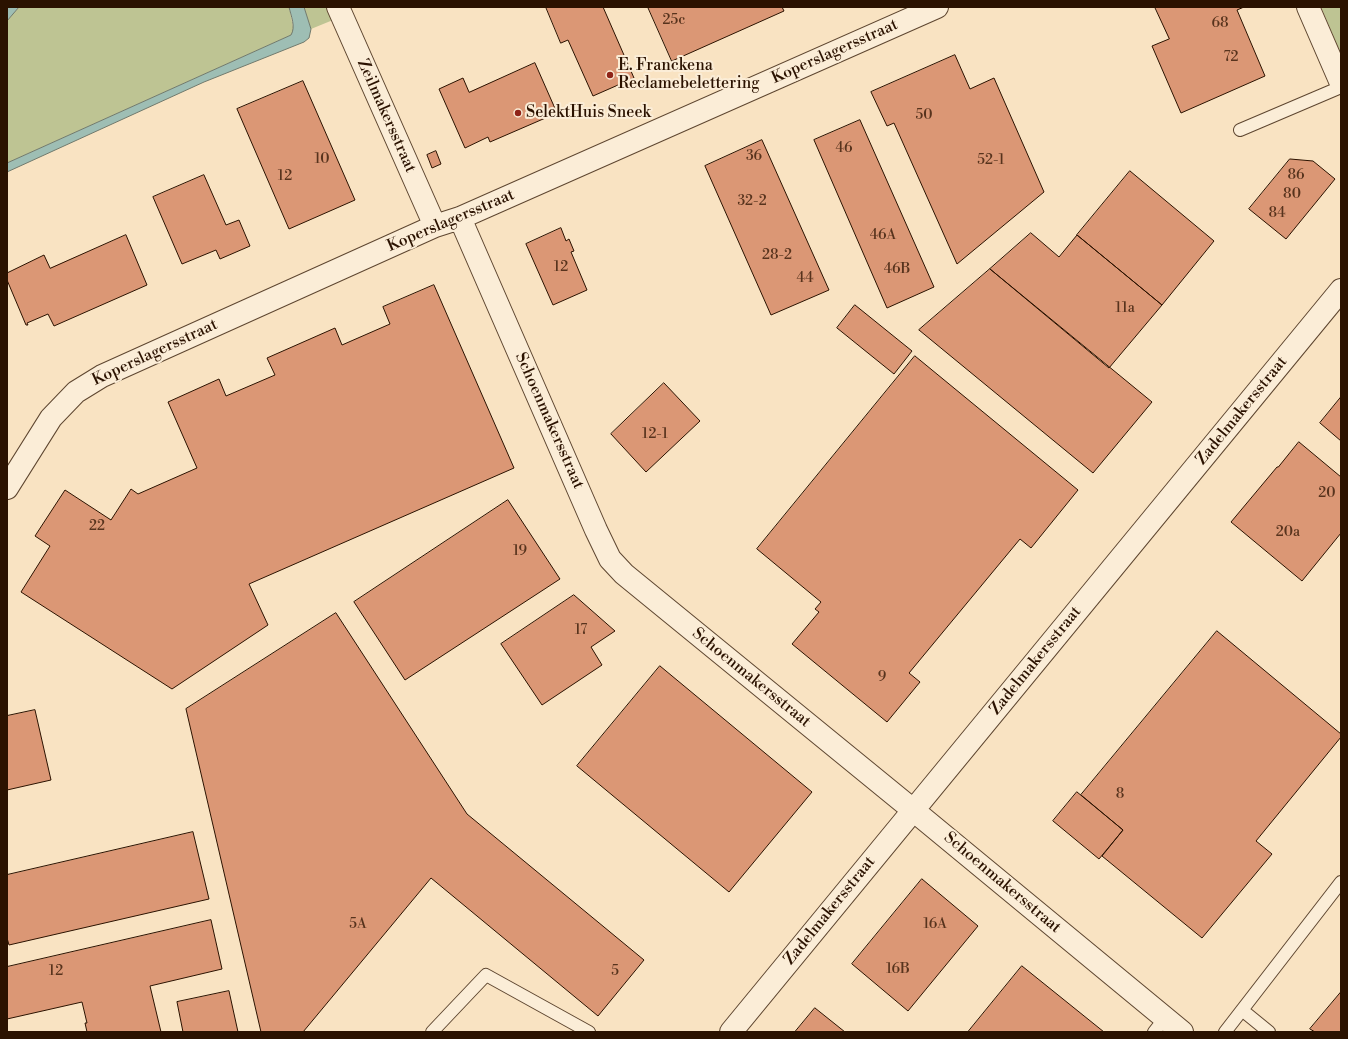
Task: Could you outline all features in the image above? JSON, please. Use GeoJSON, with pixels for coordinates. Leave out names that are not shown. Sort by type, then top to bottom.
{"type":"FeatureCollection","features":[{"type":"Feature","properties":{"kind":"street","name":"Zeilmakersstraat"},"geometry":{"type":"LineString","coordinates":[[338,7],[435,226]]}},
{"type":"Feature","properties":{"kind":"street","name":"Koperslagersstraat"},"geometry":{"type":"LineString","coordinates":[[7,488],[51,418],[76,392],[102,376],[435,226],[460,218],[937,7]]}},
{"type":"Feature","properties":{"kind":"street"},"geometry":{"type":"LineString","coordinates":[[1308,7],[1341,83]]}},
{"type":"Feature","properties":{"kind":"street","name":"Schoenmakersstraat"},"geometry":{"type":"LineString","coordinates":[[460,218],[610,559],[624,574],[913,810],[1160,1025],[1182,1032]]}},
{"type":"Feature","properties":{"kind":"street","name":"Zadelmakersstraat"},"geometry":{"type":"LineString","coordinates":[[731,1032],[1341,290]]}},
{"type":"Feature","properties":{"kind":"lane"},"geometry":{"type":"LineString","coordinates":[[1240,130],[1341,87]]}},
{"type":"Feature","properties":{"kind":"lane"},"geometry":{"type":"LineString","coordinates":[[1225,1032],[1341,882]]}},
{"type":"Feature","properties":{"kind":"lane"},"geometry":{"type":"LineString","coordinates":[[432,1032],[486,975],[589,1032]]}},
{"type":"Feature","properties":{"kind":"lane"},"geometry":{"type":"LineString","coordinates":[[1242,1010],[1269,1032]]}},
{"type":"Feature","properties":{"kind":"green space"},"geometry":{"type":"Polygon","coordinates":[[[19,7],[289,7],[293,31],[291,35],[7,163],[7,21],[19,7]]]}},
{"type":"Feature","properties":{"kind":"green space"},"geometry":{"type":"Polygon","coordinates":[[[304,7],[327,7],[333,20],[311,29],[304,7]]]}},
{"type":"Feature","properties":{"kind":"green space"},"geometry":{"type":"Polygon","coordinates":[[[1321,7],[1341,7],[1341,54],[1321,7]]]}},
{"type":"Feature","properties":{"kind":"water"},"geometry":{"type":"Polygon","coordinates":[[[7,7],[19,7],[7,21],[7,7]]]}},
{"type":"Feature","properties":{"kind":"water"},"geometry":{"type":"Polygon","coordinates":[[[289,7],[304,7],[311,29],[309,38],[304,42],[204,82],[7,172],[7,163],[291,35],[293,25],[289,7]]]}},
{"type":"Feature","properties":{"kind":"building"},"geometry":{"type":"Polygon","coordinates":[[[546,7],[603,7],[634,78],[593,96],[568,40],[561,43],[546,7]]]}},
{"type":"Feature","properties":{"kind":"building"},"geometry":{"type":"Polygon","coordinates":[[[648,7],[782,7],[784,11],[672,61],[648,7]]]}},
{"type":"Feature","properties":{"kind":"building"},"geometry":{"type":"Polygon","coordinates":[[[1155,7],[1244,7],[1237,10],[1265,76],[1181,113],[1152,46],[1169,39],[1155,7]]]}},
{"type":"Feature","properties":{"kind":"building"},"geometry":{"type":"Polygon","coordinates":[[[955,55],[970,89],[994,78],[1044,192],[957,264],[894,123],[887,126],[871,92],[955,55]]]}},
{"type":"Feature","properties":{"kind":"building"},"geometry":{"type":"Polygon","coordinates":[[[535,63],[557,113],[490,142],[488,137],[465,148],[439,89],[463,78],[469,92],[535,63]]]}},
{"type":"Feature","properties":{"kind":"building"},"geometry":{"type":"Polygon","coordinates":[[[303,81],[355,200],[289,229],[237,109],[303,81]]]}},
{"type":"Feature","properties":{"kind":"building"},"geometry":{"type":"Polygon","coordinates":[[[860,120],[934,287],[887,308],[814,140],[860,120]]]}},
{"type":"Feature","properties":{"kind":"building"},"geometry":{"type":"Polygon","coordinates":[[[762,140],[829,290],[771,315],[705,166],[762,140]]]}},
{"type":"Feature","properties":{"kind":"building"},"geometry":{"type":"Polygon","coordinates":[[[436,151],[441,164],[432,168],[427,155],[436,151]]]}},
{"type":"Feature","properties":{"kind":"building"},"geometry":{"type":"Polygon","coordinates":[[[1290,159],[1313,161],[1335,179],[1286,239],[1249,209],[1290,159]]]}},
{"type":"Feature","properties":{"kind":"building"},"geometry":{"type":"Polygon","coordinates":[[[1130,171],[1214,241],[1162,305],[1077,235],[1130,171]]]}},
{"type":"Feature","properties":{"kind":"building"},"geometry":{"type":"Polygon","coordinates":[[[204,175],[226,225],[239,220],[250,246],[220,259],[216,250],[182,264],[153,197],[204,175]]]}},
{"type":"Feature","properties":{"kind":"building"},"geometry":{"type":"Polygon","coordinates":[[[561,228],[566,241],[569,239],[574,251],[571,252],[587,290],[553,305],[526,244],[561,228]]]}},
{"type":"Feature","properties":{"kind":"building"},"geometry":{"type":"Polygon","coordinates":[[[1031,233],[1059,257],[1077,235],[1162,305],[1109,368],[990,269],[1031,233]]]}},
{"type":"Feature","properties":{"kind":"building"},"geometry":{"type":"Polygon","coordinates":[[[126,235],[147,285],[54,326],[48,314],[27,323],[28,325],[26,325],[7,280],[7,273],[44,255],[50,268],[126,235]]]}},
{"type":"Feature","properties":{"kind":"building"},"geometry":{"type":"Polygon","coordinates":[[[990,269],[1152,402],[1093,473],[919,330],[990,269]]]}},
{"type":"Feature","properties":{"kind":"building"},"geometry":{"type":"Polygon","coordinates":[[[434,285],[514,468],[249,584],[268,625],[172,689],[21,592],[50,546],[35,536],[65,490],[111,520],[131,489],[138,494],[197,468],[168,402],[219,379],[226,396],[275,375],[267,358],[335,328],[342,345],[390,324],[383,307],[434,285]]]}},
{"type":"Feature","properties":{"kind":"building"},"geometry":{"type":"Polygon","coordinates":[[[855,305],[912,351],[894,374],[837,328],[855,305]]]}},
{"type":"Feature","properties":{"kind":"building"},"geometry":{"type":"Polygon","coordinates":[[[915,356],[1078,490],[1031,548],[1020,539],[909,673],[920,682],[887,722],[792,644],[819,612],[815,609],[821,602],[757,549],[915,356]]]}},
{"type":"Feature","properties":{"kind":"building"},"geometry":{"type":"Polygon","coordinates":[[[664,383],[700,421],[646,472],[611,434],[664,383]]]}},
{"type":"Feature","properties":{"kind":"building"},"geometry":{"type":"Polygon","coordinates":[[[1341,397],[1341,441],[1320,423],[1341,397]]]}},
{"type":"Feature","properties":{"kind":"building"},"geometry":{"type":"Polygon","coordinates":[[[1299,442],[1341,477],[1341,533],[1302,581],[1231,522],[1299,442]]]}},
{"type":"Feature","properties":{"kind":"building"},"geometry":{"type":"Polygon","coordinates":[[[508,500],[560,579],[405,680],[354,602],[508,500]]]}},
{"type":"Feature","properties":{"kind":"building"},"geometry":{"type":"Polygon","coordinates":[[[574,595],[615,631],[591,647],[602,665],[542,705],[501,644],[574,595]]]}},
{"type":"Feature","properties":{"kind":"building"},"geometry":{"type":"Polygon","coordinates":[[[336,613],[467,814],[644,960],[598,1016],[431,878],[303,1032],[261,1032],[186,709],[336,613]]]}},
{"type":"Feature","properties":{"kind":"building"},"geometry":{"type":"Polygon","coordinates":[[[1217,631],[1341,734],[1341,737],[1256,841],[1272,854],[1202,938],[1102,856],[1123,830],[1081,795],[1217,631]]]}},
{"type":"Feature","properties":{"kind":"building"},"geometry":{"type":"Polygon","coordinates":[[[660,666],[812,792],[729,892],[577,766],[660,666]]]}},
{"type":"Feature","properties":{"kind":"building"},"geometry":{"type":"Polygon","coordinates":[[[35,710],[51,780],[7,790],[7,716],[35,710]]]}},
{"type":"Feature","properties":{"kind":"building"},"geometry":{"type":"Polygon","coordinates":[[[1077,792],[1123,830],[1099,859],[1053,821],[1077,792]]]}},
{"type":"Feature","properties":{"kind":"building"},"geometry":{"type":"Polygon","coordinates":[[[193,832],[209,899],[9,945],[7,938],[7,875],[193,832]]]}},
{"type":"Feature","properties":{"kind":"building"},"geometry":{"type":"Polygon","coordinates":[[[922,879],[978,926],[908,1011],[852,964],[922,879]]]}},
{"type":"Feature","properties":{"kind":"building"},"geometry":{"type":"Polygon","coordinates":[[[211,920],[222,969],[150,986],[161,1032],[87,1032],[85,1023],[87,1023],[82,1002],[7,1019],[7,967],[211,920]]]}},
{"type":"Feature","properties":{"kind":"building"},"geometry":{"type":"Polygon","coordinates":[[[1022,966],[1104,1032],[968,1032],[1022,966]]]}},
{"type":"Feature","properties":{"kind":"building"},"geometry":{"type":"Polygon","coordinates":[[[229,991],[238,1032],[183,1032],[177,1002],[229,991]]]}},
{"type":"Feature","properties":{"kind":"building"},"geometry":{"type":"Polygon","coordinates":[[[1341,992],[1341,1032],[1315,1032],[1310,1029],[1341,992]]]}},
{"type":"Feature","properties":{"kind":"building"},"geometry":{"type":"Polygon","coordinates":[[[815,1008],[845,1032],[795,1032],[815,1008]]]}},
{"type":"Feature","properties":{"kind":"place","name":"E. Franckena Reclamebelettering"},"geometry":{"type":"Point","coordinates":[610,75]}},
{"type":"Feature","properties":{"kind":"place","name":"SelektHuis Sneek"},"geometry":{"type":"Point","coordinates":[518,113]}}]}
